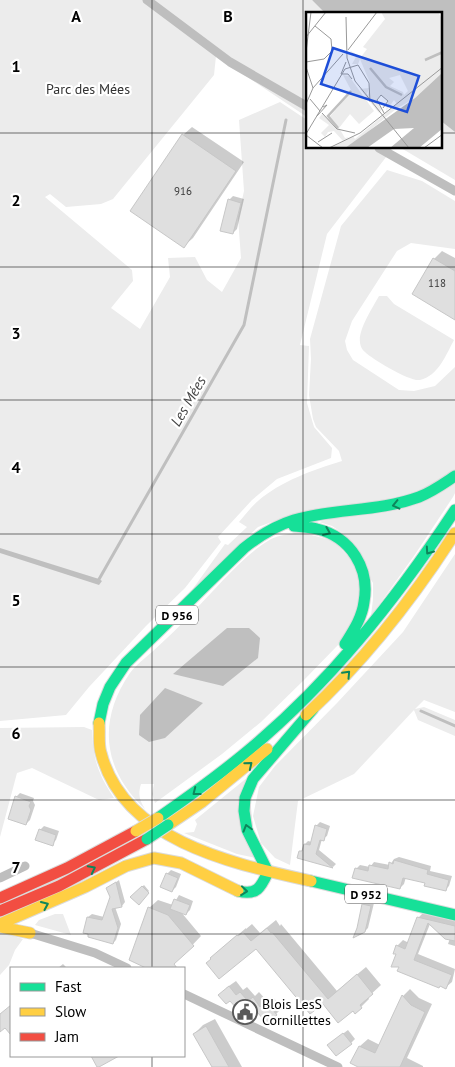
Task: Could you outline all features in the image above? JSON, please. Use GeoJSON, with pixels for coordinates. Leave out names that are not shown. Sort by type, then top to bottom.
{"type":"FeatureCollection","features":[{"type":"Feature","properties":{"kind":"main road","name":"D 956"},"geometry":{"type":"LineString","coordinates":[[268,872],[199,851],[169,836],[138,813],[120,794],[101,753],[99,723],[103,704],[110,687],[126,663],[244,548],[260,535],[301,518],[401,504],[428,494],[455,476]]}},
{"type":"Feature","properties":{"kind":"main road"},"geometry":{"type":"LineString","coordinates":[[0,898],[67,868],[136,831],[190,796],[224,769],[299,704],[343,660],[398,595],[455,510]]}},
{"type":"Feature","properties":{"kind":"main road"},"geometry":{"type":"LineString","coordinates":[[279,526],[315,528],[341,539],[359,560],[364,572],[366,586],[362,612],[356,627],[299,704]]}},
{"type":"Feature","properties":{"kind":"main road"},"geometry":{"type":"LineString","coordinates":[[0,925],[85,887],[126,866],[154,858],[181,863],[233,889],[246,892],[255,891],[262,886],[268,872],[247,830],[244,811],[245,798],[253,779],[313,709],[350,671],[386,629],[418,589],[455,533]]}},
{"type":"Feature","properties":{"kind":"main road"},"geometry":{"type":"LineString","coordinates":[[0,911],[59,886],[118,856],[168,826],[230,780],[313,709]]}},
{"type":"Feature","properties":{"kind":"main road","name":"D 952"},"geometry":{"type":"LineString","coordinates":[[268,872],[455,915]]}},
{"type":"Feature","properties":{"kind":"main road"},"geometry":{"type":"LineString","coordinates":[[28,913],[26,924],[30,933]]}},
{"type":"Feature","properties":{"kind":"main road"},"geometry":{"type":"LineString","coordinates":[[0,925],[30,933]]}},
{"type":"Feature","properties":{"kind":"street"},"geometry":{"type":"LineString","coordinates":[[147,0],[230,62],[306,106]]}},
{"type":"Feature","properties":{"kind":"street"},"geometry":{"type":"LineString","coordinates":[[380,149],[455,191]]}},
{"type":"Feature","properties":{"kind":"street"},"geometry":{"type":"LineString","coordinates":[[0,878],[25,866]]}},
{"type":"Feature","properties":{"kind":"street"},"geometry":{"type":"LineString","coordinates":[[30,933],[95,953],[125,967]]}},
{"type":"Feature","properties":{"kind":"street"},"geometry":{"type":"LineString","coordinates":[[185,994],[338,1067]]}},
{"type":"Feature","properties":{"kind":"green space","name":"Parc des Mées"},"geometry":{"type":"Polygon","coordinates":[[[0,0],[312,0],[324,12],[306,12],[306,116],[216,56],[214,75],[113,199],[101,204],[66,207],[50,194],[45,197],[132,270],[133,281],[111,308],[140,329],[170,277],[168,258],[195,257],[207,280],[222,292],[241,258],[238,218],[244,191],[239,120],[280,102],[306,119],[306,149],[392,149],[327,234],[300,345],[309,346],[307,403],[314,427],[332,448],[331,458],[277,479],[252,500],[218,537],[221,542],[185,588],[146,626],[89,687],[66,715],[0,721],[0,0]]]}},
{"type":"Feature","properties":{"kind":"green space"},"geometry":{"type":"Polygon","coordinates":[[[442,122],[455,132],[455,180],[403,149],[442,149],[442,122]]]}},
{"type":"Feature","properties":{"kind":"green space"},"geometry":{"type":"Polygon","coordinates":[[[387,170],[422,181],[455,201],[455,249],[411,243],[397,251],[352,321],[345,341],[347,350],[353,360],[399,390],[414,391],[435,386],[455,367],[455,470],[411,498],[294,514],[258,527],[192,590],[225,544],[228,545],[247,527],[239,522],[258,501],[287,482],[342,461],[339,451],[316,427],[313,419],[309,395],[310,339],[341,226],[387,170]]]}},
{"type":"Feature","properties":{"kind":"green space"},"geometry":{"type":"Polygon","coordinates":[[[379,296],[387,296],[394,304],[454,340],[437,370],[426,378],[415,380],[400,374],[375,360],[362,349],[360,342],[361,331],[379,296]]]}},
{"type":"Feature","properties":{"kind":"green space"},"geometry":{"type":"Polygon","coordinates":[[[455,484],[453,497],[371,616],[373,583],[344,534],[332,526],[319,522],[455,484]]]}},
{"type":"Feature","properties":{"kind":"green space"},"geometry":{"type":"Polygon","coordinates":[[[300,532],[334,541],[356,565],[362,603],[338,645],[261,722],[222,754],[155,803],[152,794],[154,784],[141,784],[140,797],[145,809],[120,778],[109,744],[109,727],[119,691],[135,667],[178,627],[250,554],[271,539],[300,532]]]}},
{"type":"Feature","properties":{"kind":"green space"},"geometry":{"type":"Polygon","coordinates":[[[455,554],[455,712],[424,700],[415,709],[424,707],[455,720],[455,736],[418,720],[414,710],[354,774],[298,801],[290,865],[275,858],[261,843],[253,816],[259,787],[275,766],[403,632],[455,554]]]}},
{"type":"Feature","properties":{"kind":"green space"},"geometry":{"type":"Polygon","coordinates":[[[84,727],[92,730],[97,766],[114,798],[99,800],[32,768],[17,773],[0,837],[0,728],[84,727]]]}},
{"type":"Feature","properties":{"kind":"green space"},"geometry":{"type":"Polygon","coordinates":[[[248,777],[256,858],[237,854],[184,833],[194,832],[197,824],[195,820],[248,777]]]}},
{"type":"Feature","properties":{"kind":"green space"},"geometry":{"type":"Polygon","coordinates":[[[55,914],[63,914],[71,935],[35,925],[39,920],[55,914]]]}},
{"type":"Feature","properties":{"kind":"green space"},"geometry":{"type":"Polygon","coordinates":[[[0,932],[23,939],[15,950],[9,965],[0,975],[0,932]]]}},
{"type":"Feature","properties":{"kind":"shaded area"},"geometry":{"type":"Polygon","coordinates":[[[312,0],[455,0],[455,132],[442,122],[442,12],[324,12],[312,0]]]}},
{"type":"Feature","properties":{"kind":"shaded area"},"geometry":{"type":"Polygon","coordinates":[[[0,548],[102,581],[99,585],[0,553],[0,548]]]}},
{"type":"Feature","properties":{"kind":"shaded area"},"geometry":{"type":"Polygon","coordinates":[[[227,628],[249,628],[260,638],[258,658],[223,686],[173,674],[227,628]]]}},
{"type":"Feature","properties":{"kind":"shaded area"},"geometry":{"type":"Polygon","coordinates":[[[165,688],[203,703],[165,738],[149,742],[139,735],[140,715],[165,688]]]}},
{"type":"Feature","properties":{"kind":"building"},"geometry":{"type":"Polygon","coordinates":[[[182,134],[236,171],[184,248],[130,211],[182,134]]]}},
{"type":"Feature","properties":{"kind":"building"},"geometry":{"type":"Polygon","coordinates":[[[228,199],[241,203],[233,234],[220,231],[228,199]]]}},
{"type":"Feature","properties":{"kind":"building"},"geometry":{"type":"Polygon","coordinates":[[[433,258],[455,271],[455,320],[412,294],[433,258]]]}},
{"type":"Feature","properties":{"kind":"building"},"geometry":{"type":"Polygon","coordinates":[[[15,796],[31,802],[29,806],[31,810],[26,825],[8,819],[15,796]]]}},
{"type":"Feature","properties":{"kind":"building"},"geometry":{"type":"Polygon","coordinates":[[[315,825],[327,829],[324,841],[320,840],[316,854],[333,868],[297,858],[304,844],[310,845],[315,825]]]}},
{"type":"Feature","properties":{"kind":"building"},"geometry":{"type":"Polygon","coordinates":[[[39,829],[56,835],[53,846],[35,840],[39,829]]]}},
{"type":"Feature","properties":{"kind":"building"},"geometry":{"type":"Polygon","coordinates":[[[394,860],[428,870],[427,874],[449,880],[446,891],[424,886],[425,883],[403,878],[400,889],[352,878],[355,868],[368,871],[369,865],[388,869],[389,862],[393,864],[394,860]]]}},
{"type":"Feature","properties":{"kind":"building"},"geometry":{"type":"Polygon","coordinates":[[[166,873],[178,878],[172,892],[160,887],[166,873]]]}},
{"type":"Feature","properties":{"kind":"building"},"geometry":{"type":"Polygon","coordinates":[[[116,882],[122,907],[112,909],[118,928],[113,944],[88,937],[88,934],[83,933],[87,917],[102,920],[110,897],[106,888],[116,882]]]}},
{"type":"Feature","properties":{"kind":"building"},"geometry":{"type":"Polygon","coordinates":[[[142,886],[149,893],[139,905],[130,897],[142,886]]]}},
{"type":"Feature","properties":{"kind":"building"},"geometry":{"type":"Polygon","coordinates":[[[174,899],[190,905],[186,915],[170,909],[174,899]]]}},
{"type":"Feature","properties":{"kind":"building"},"geometry":{"type":"Polygon","coordinates":[[[362,904],[371,906],[365,932],[353,938],[357,928],[362,904]]]}},
{"type":"Feature","properties":{"kind":"building"},"geometry":{"type":"Polygon","coordinates":[[[148,907],[168,915],[194,946],[174,964],[176,967],[144,967],[129,960],[148,907]]]}},
{"type":"Feature","properties":{"kind":"building"},"geometry":{"type":"Polygon","coordinates":[[[417,917],[455,926],[455,941],[445,939],[428,923],[414,960],[452,975],[446,989],[397,971],[399,967],[391,967],[396,954],[393,954],[396,945],[405,949],[417,917]]]}},
{"type":"Feature","properties":{"kind":"building"},"geometry":{"type":"Polygon","coordinates":[[[267,928],[328,999],[357,974],[373,994],[360,1005],[362,1008],[355,1014],[353,1011],[338,1023],[323,1004],[310,1014],[256,949],[219,979],[206,963],[237,935],[243,932],[251,941],[267,928]]]}},
{"type":"Feature","properties":{"kind":"building"},"geometry":{"type":"Polygon","coordinates":[[[229,986],[236,995],[240,992],[248,1001],[253,997],[260,1007],[266,1002],[277,1015],[267,1023],[256,1011],[250,1015],[243,1006],[238,1010],[230,1001],[226,1004],[218,995],[229,986]]]}},
{"type":"Feature","properties":{"kind":"building"},"geometry":{"type":"Polygon","coordinates":[[[402,995],[411,1005],[425,1012],[400,1067],[358,1067],[350,1063],[359,1046],[375,1053],[402,995]]]}},
{"type":"Feature","properties":{"kind":"building"},"geometry":{"type":"Polygon","coordinates":[[[10,1006],[10,1034],[5,1028],[0,1032],[0,1014],[10,1006]]]}},
{"type":"Feature","properties":{"kind":"building"},"geometry":{"type":"Polygon","coordinates":[[[206,1026],[229,1067],[212,1067],[193,1034],[206,1026]]]}},
{"type":"Feature","properties":{"kind":"building"},"geometry":{"type":"Polygon","coordinates":[[[343,1033],[352,1044],[336,1056],[327,1045],[343,1033]]]}},
{"type":"Feature","properties":{"kind":"building"},"geometry":{"type":"Polygon","coordinates":[[[92,1057],[117,1057],[99,1067],[97,1067],[92,1057]]]}},
{"type":"Feature","properties":{"kind":"waterway","name":"Les Mées"},"geometry":{"type":"LineString","coordinates":[[98,581],[244,325],[286,120]]}},
{"type":"Feature","properties":{"kind":"waterway"},"geometry":{"type":"LineString","coordinates":[[421,711],[455,726]]}},
{"type":"Feature","properties":{"kind":"traffic: fast"},"geometry":{"type":"LineString","coordinates":[[99,723],[103,704],[110,687],[126,663],[255,539],[287,522],[309,516],[404,502],[433,490],[455,476]]}},
{"type":"Feature","properties":{"kind":"traffic: fast"},"geometry":{"type":"LineString","coordinates":[[158,818],[244,754],[304,700],[384,609],[409,577],[455,510]]}},
{"type":"Feature","properties":{"kind":"traffic: fast"},"geometry":{"type":"LineString","coordinates":[[294,526],[317,529],[340,539],[356,556],[361,567],[365,590],[363,608],[357,624],[345,644]]}},
{"type":"Feature","properties":{"kind":"traffic: fast"},"geometry":{"type":"LineString","coordinates":[[238,891],[250,892],[258,889],[268,872],[247,830],[244,811],[245,798],[253,779],[313,709]]}},
{"type":"Feature","properties":{"kind":"traffic: fast"},"geometry":{"type":"LineString","coordinates":[[147,839],[168,825]]}},
{"type":"Feature","properties":{"kind":"traffic: fast"},"geometry":{"type":"LineString","coordinates":[[311,881],[455,915]]}},
{"type":"Feature","properties":{"kind":"traffic: slow"},"geometry":{"type":"LineString","coordinates":[[306,715],[348,673],[386,629],[422,582],[455,533]]}},
{"type":"Feature","properties":{"kind":"traffic: slow"},"geometry":{"type":"LineString","coordinates":[[99,723],[100,750],[114,783],[133,808],[158,828],[186,844],[217,856],[311,881]]}},
{"type":"Feature","properties":{"kind":"traffic: slow"},"geometry":{"type":"LineString","coordinates":[[168,825],[202,802],[267,749]]}},
{"type":"Feature","properties":{"kind":"traffic: slow"},"geometry":{"type":"LineString","coordinates":[[136,831],[158,818]]}},
{"type":"Feature","properties":{"kind":"traffic: slow"},"geometry":{"type":"LineString","coordinates":[[0,924],[85,887],[126,866],[154,858],[181,863],[238,891]]}},
{"type":"Feature","properties":{"kind":"traffic: slow"},"geometry":{"type":"LineString","coordinates":[[0,927],[30,933]]}},
{"type":"Feature","properties":{"kind":"traffic: jam"},"geometry":{"type":"LineString","coordinates":[[0,898],[67,868],[136,831]]}},
{"type":"Feature","properties":{"kind":"traffic: jam"},"geometry":{"type":"LineString","coordinates":[[0,911],[59,886],[147,839]]}},
{"type":"Feature","properties":{"kind":"place","name":"Blois LesS Cornillettes"},"geometry":{"type":"Point","coordinates":[245,1012]}}]}
